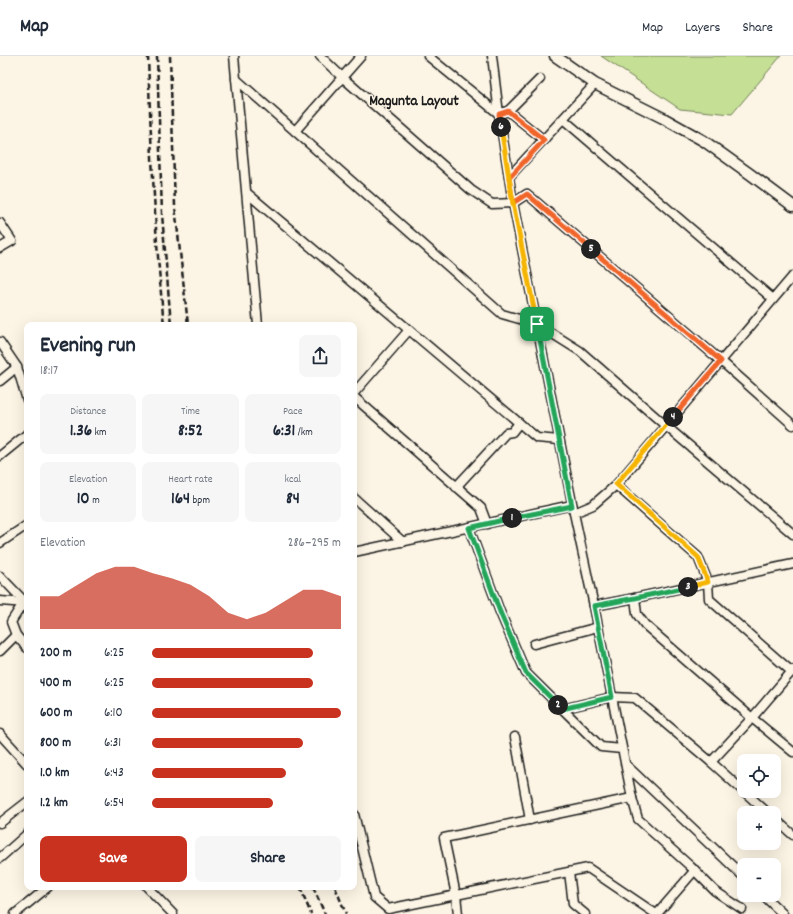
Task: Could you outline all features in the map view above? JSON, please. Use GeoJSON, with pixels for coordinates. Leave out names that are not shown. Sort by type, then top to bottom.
{"type":"FeatureCollection","features":[{"type":"Feature","properties":{"kind":"street"},"geometry":{"type":"LineString","coordinates":[[234,56],[258,322]]}},
{"type":"Feature","properties":{"kind":"street"},"geometry":{"type":"LineString","coordinates":[[320,56],[471,190],[492,204],[513,203],[527,194],[793,425]]}},
{"type":"Feature","properties":{"kind":"street"},"geometry":{"type":"LineString","coordinates":[[295,132],[361,56]]}},
{"type":"Feature","properties":{"kind":"street"},"geometry":{"type":"LineString","coordinates":[[428,56],[499,114]]}},
{"type":"Feature","properties":{"kind":"street"},"geometry":{"type":"LineString","coordinates":[[492,56],[499,114],[513,203],[559,440],[632,798],[638,818],[695,870],[715,891],[742,909]]}},
{"type":"Feature","properties":{"kind":"street"},"geometry":{"type":"LineString","coordinates":[[555,56],[595,84],[663,118],[704,141],[793,206]]}},
{"type":"Feature","properties":{"kind":"street"},"geometry":{"type":"LineString","coordinates":[[499,114],[508,111],[540,79]]}},
{"type":"Feature","properties":{"kind":"street"},"geometry":{"type":"LineString","coordinates":[[236,80],[502,314],[537,324],[580,351],[793,534]]}},
{"type":"Feature","properties":{"kind":"street"},"geometry":{"type":"LineString","coordinates":[[509,178],[595,84]]}},
{"type":"Feature","properties":{"kind":"street"},"geometry":{"type":"LineString","coordinates":[[508,111],[544,140]]}},
{"type":"Feature","properties":{"kind":"street"},"geometry":{"type":"LineString","coordinates":[[563,119],[773,299]]}},
{"type":"Feature","properties":{"kind":"street"},"geometry":{"type":"LineString","coordinates":[[246,194],[537,438],[559,440]]}},
{"type":"Feature","properties":{"kind":"street"},"geometry":{"type":"LineString","coordinates":[[0,224],[12,241],[0,248]]}},
{"type":"Feature","properties":{"kind":"street"},"geometry":{"type":"LineString","coordinates":[[357,551],[487,524],[593,505],[616,484],[793,276]]}},
{"type":"Feature","properties":{"kind":"street"},"geometry":{"type":"LineString","coordinates":[[357,390],[409,330]]}},
{"type":"Feature","properties":{"kind":"street"},"geometry":{"type":"LineString","coordinates":[[0,342],[17,367],[24,390]]}},
{"type":"Feature","properties":{"kind":"street"},"geometry":{"type":"LineString","coordinates":[[0,381],[17,367]]}},
{"type":"Feature","properties":{"kind":"street"},"geometry":{"type":"LineString","coordinates":[[357,401],[481,508],[487,524]]}},
{"type":"Feature","properties":{"kind":"street"},"geometry":{"type":"LineString","coordinates":[[456,487],[506,433],[512,432],[519,423]]}},
{"type":"Feature","properties":{"kind":"street"},"geometry":{"type":"LineString","coordinates":[[0,456],[24,436]]}},
{"type":"Feature","properties":{"kind":"street"},"geometry":{"type":"LineString","coordinates":[[616,484],[698,557],[708,582],[709,600],[792,671],[752,718],[711,762]]}},
{"type":"Feature","properties":{"kind":"street"},"geometry":{"type":"LineString","coordinates":[[357,501],[403,542]]}},
{"type":"Feature","properties":{"kind":"street"},"geometry":{"type":"LineString","coordinates":[[0,543],[24,527]]}},
{"type":"Feature","properties":{"kind":"street"},"geometry":{"type":"LineString","coordinates":[[469,528],[500,612],[526,673],[601,747],[622,749]]}},
{"type":"Feature","properties":{"kind":"street"},"geometry":{"type":"LineString","coordinates":[[594,606],[793,564]]}},
{"type":"Feature","properties":{"kind":"street"},"geometry":{"type":"LineString","coordinates":[[0,576],[24,600]]}},
{"type":"Feature","properties":{"kind":"street"},"geometry":{"type":"LineString","coordinates":[[635,598],[637,614],[645,625],[793,752]]}},
{"type":"Feature","properties":{"kind":"street"},"geometry":{"type":"LineString","coordinates":[[0,601],[24,603]]}},
{"type":"Feature","properties":{"kind":"street"},"geometry":{"type":"LineString","coordinates":[[24,605],[20,608],[11,622],[16,635],[24,644]]}},
{"type":"Feature","properties":{"kind":"street"},"geometry":{"type":"LineString","coordinates":[[534,644],[598,627]]}},
{"type":"Feature","properties":{"kind":"street"},"geometry":{"type":"LineString","coordinates":[[0,651],[16,635]]}},
{"type":"Feature","properties":{"kind":"street"},"geometry":{"type":"LineString","coordinates":[[562,709],[612,697],[635,698],[760,806]]}},
{"type":"Feature","properties":{"kind":"street"},"geometry":{"type":"LineString","coordinates":[[0,734],[24,761]]}},
{"type":"Feature","properties":{"kind":"street"},"geometry":{"type":"LineString","coordinates":[[515,737],[530,820]]}},
{"type":"Feature","properties":{"kind":"street"},"geometry":{"type":"LineString","coordinates":[[626,765],[737,870]]}},
{"type":"Feature","properties":{"kind":"street"},"geometry":{"type":"LineString","coordinates":[[458,914],[456,895],[444,838],[632,798]]}},
{"type":"Feature","properties":{"kind":"street"},"geometry":{"type":"LineString","coordinates":[[0,823],[24,804]]}},
{"type":"Feature","properties":{"kind":"street"},"geometry":{"type":"LineString","coordinates":[[781,824],[793,835]]}},
{"type":"Feature","properties":{"kind":"street"},"geometry":{"type":"LineString","coordinates":[[784,827],[793,825]]}},
{"type":"Feature","properties":{"kind":"street"},"geometry":{"type":"LineString","coordinates":[[357,826],[374,897],[388,909],[588,868],[657,914],[695,870]]}},
{"type":"Feature","properties":{"kind":"street"},"geometry":{"type":"LineString","coordinates":[[0,858],[24,837]]}},
{"type":"Feature","properties":{"kind":"street"},"geometry":{"type":"LineString","coordinates":[[569,872],[573,904],[585,914]]}},
{"type":"Feature","properties":{"kind":"street"},"geometry":{"type":"LineString","coordinates":[[15,914],[44,890]]}},
{"type":"Feature","properties":{"kind":"street"},"geometry":{"type":"LineString","coordinates":[[151,890],[173,914]]}},
{"type":"Feature","properties":{"kind":"street"},"geometry":{"type":"LineString","coordinates":[[770,902],[783,914]]}},
{"type":"Feature","properties":{"kind":"green space"},"geometry":{"type":"Polygon","coordinates":[[[601,56],[781,56],[732,114],[680,109],[601,56]]]}},
{"type":"Feature","properties":{"kind":"railway"},"geometry":{"type":"LineString","coordinates":[[148,56],[154,191],[164,322]]}},
{"type":"Feature","properties":{"kind":"railway"},"geometry":{"type":"LineString","coordinates":[[157,56],[162,214],[171,322]]}},
{"type":"Feature","properties":{"kind":"railway"},"geometry":{"type":"LineString","coordinates":[[170,56],[175,206],[188,322]]}},
{"type":"Feature","properties":{"kind":"railway"},"geometry":{"type":"LineString","coordinates":[[301,890],[311,914]]}},
{"type":"Feature","properties":{"kind":"railway"},"geometry":{"type":"LineString","coordinates":[[314,890],[325,914]]}},
{"type":"Feature","properties":{"kind":"railway"},"geometry":{"type":"LineString","coordinates":[[336,890],[346,914]]}},
{"type":"Feature","properties":{"kind":"district","name":"Magunta Layout"},"geometry":{"type":"Point","coordinates":[414,100]}},
{"type":"Feature","properties":{"kind":"route"},"geometry":{"type":"LineString","coordinates":[[537,324],[513,203],[509,178],[499,114],[508,111],[544,140],[509,178],[513,203],[527,194],[721,361],[616,484],[698,557],[708,582],[594,606],[612,697],[562,709],[526,673],[500,612],[469,528],[572,506],[537,324]]}}]}
